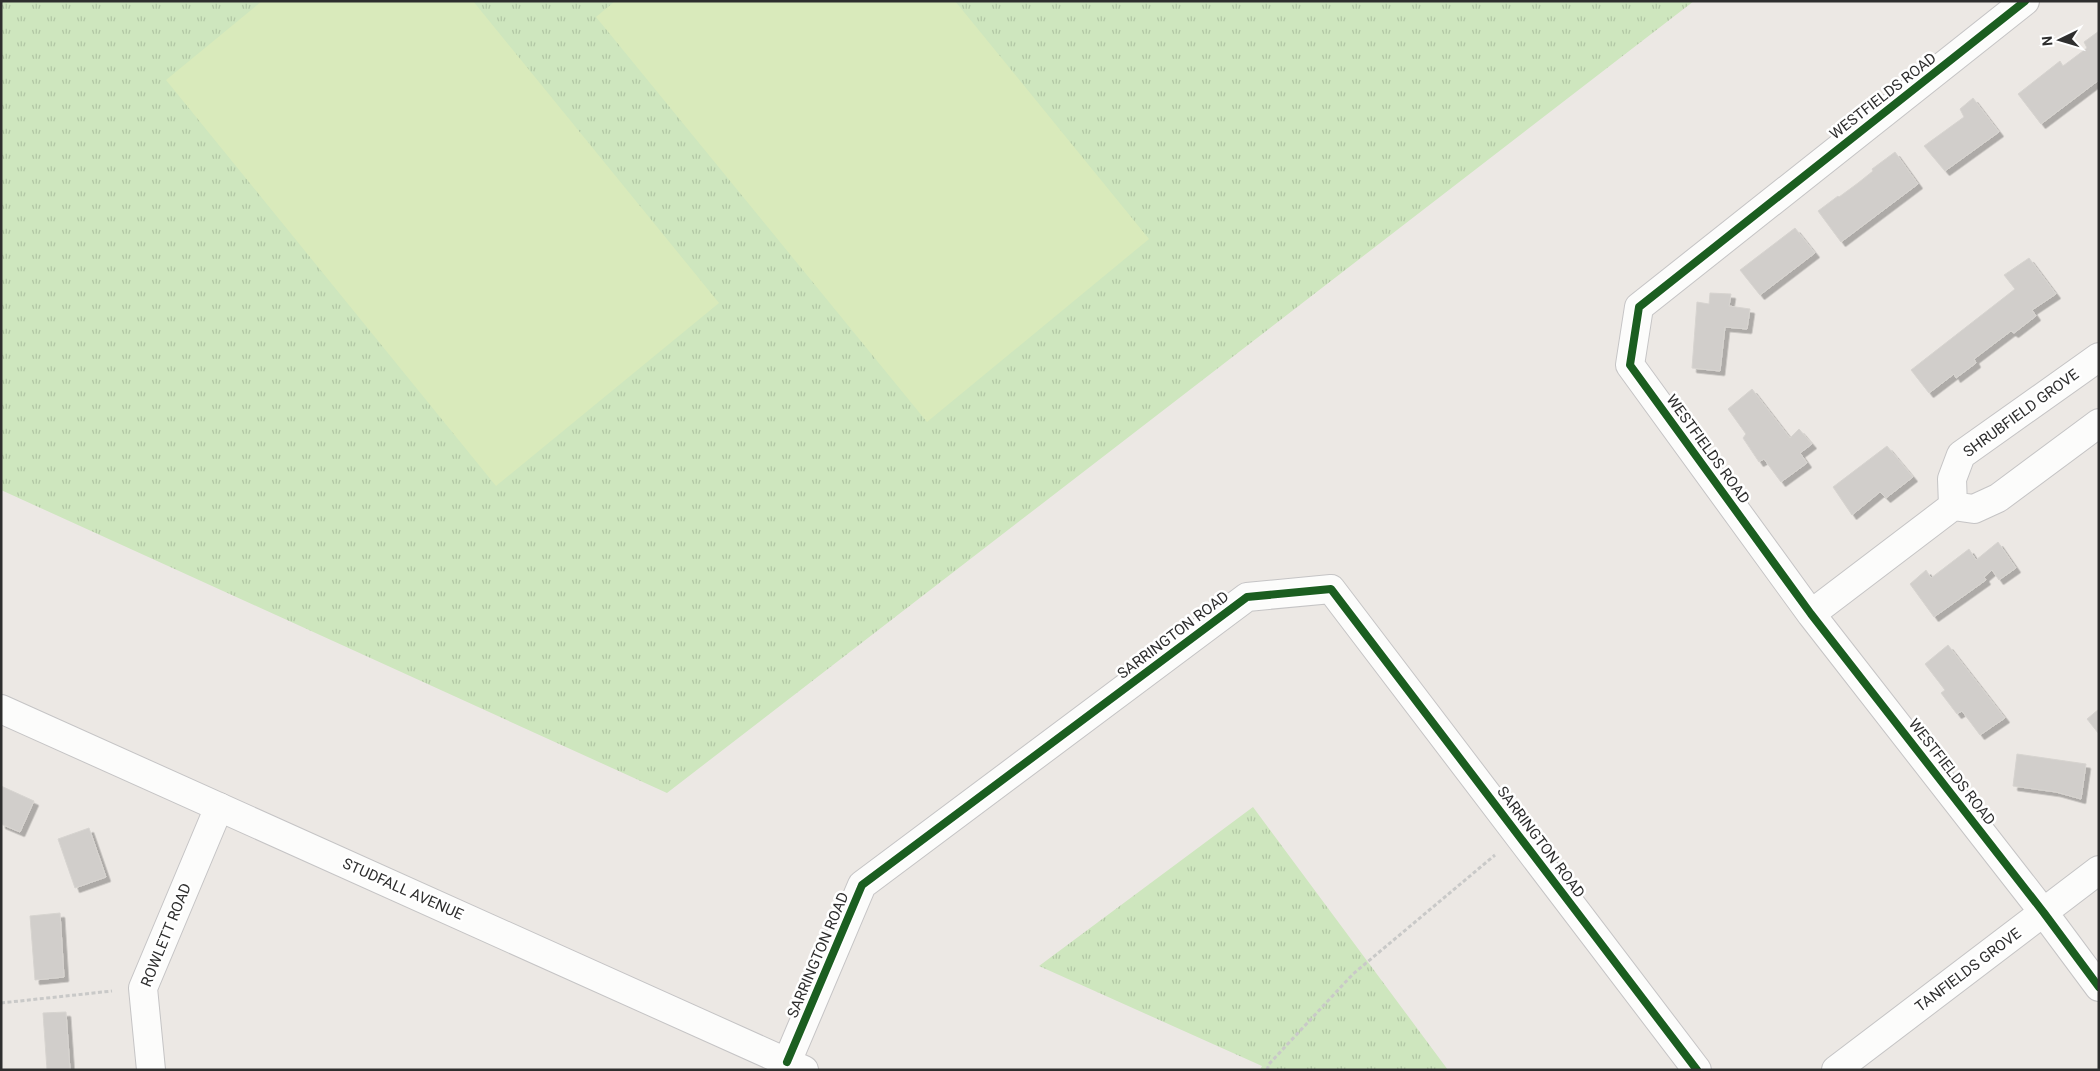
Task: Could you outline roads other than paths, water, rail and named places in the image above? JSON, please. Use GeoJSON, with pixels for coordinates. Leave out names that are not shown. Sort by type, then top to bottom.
{"type":"FeatureCollection","features":[{"type":"Feature","properties":{"kind":"street","name":"WESTFIELDS ROAD"},"geometry":{"type":"LineString","coordinates":[[2025,1],[1639,308],[1630,365],[1811,614],[2044,913],[2099,987]]}},
{"type":"Feature","properties":{"kind":"street","name":"SHRUBFIELD GROVE"},"geometry":{"type":"LineString","coordinates":[[1953,506],[1952,479],[1961,455],[2099,357]]}},
{"type":"Feature","properties":{"kind":"street"},"geometry":{"type":"LineString","coordinates":[[1811,614],[1953,506],[1974,510],[1998,498],[2099,423]]}},
{"type":"Feature","properties":{"kind":"street","name":"SARRINGTON ROAD"},"geometry":{"type":"LineString","coordinates":[[795,1066],[862,885],[1247,596],[1331,589],[1697,1070]]}},
{"type":"Feature","properties":{"kind":"street","name":"STUDFALL AVENUE"},"geometry":{"type":"LineString","coordinates":[[1,709],[795,1066]]}},
{"type":"Feature","properties":{"kind":"street","name":"ROWLETT ROAD"},"geometry":{"type":"LineString","coordinates":[[151,1070],[142,988],[219,807]]}},
{"type":"Feature","properties":{"kind":"street","name":"TANFIELDS GROVE"},"geometry":{"type":"LineString","coordinates":[[1836,1070],[2099,870]]}}]}
